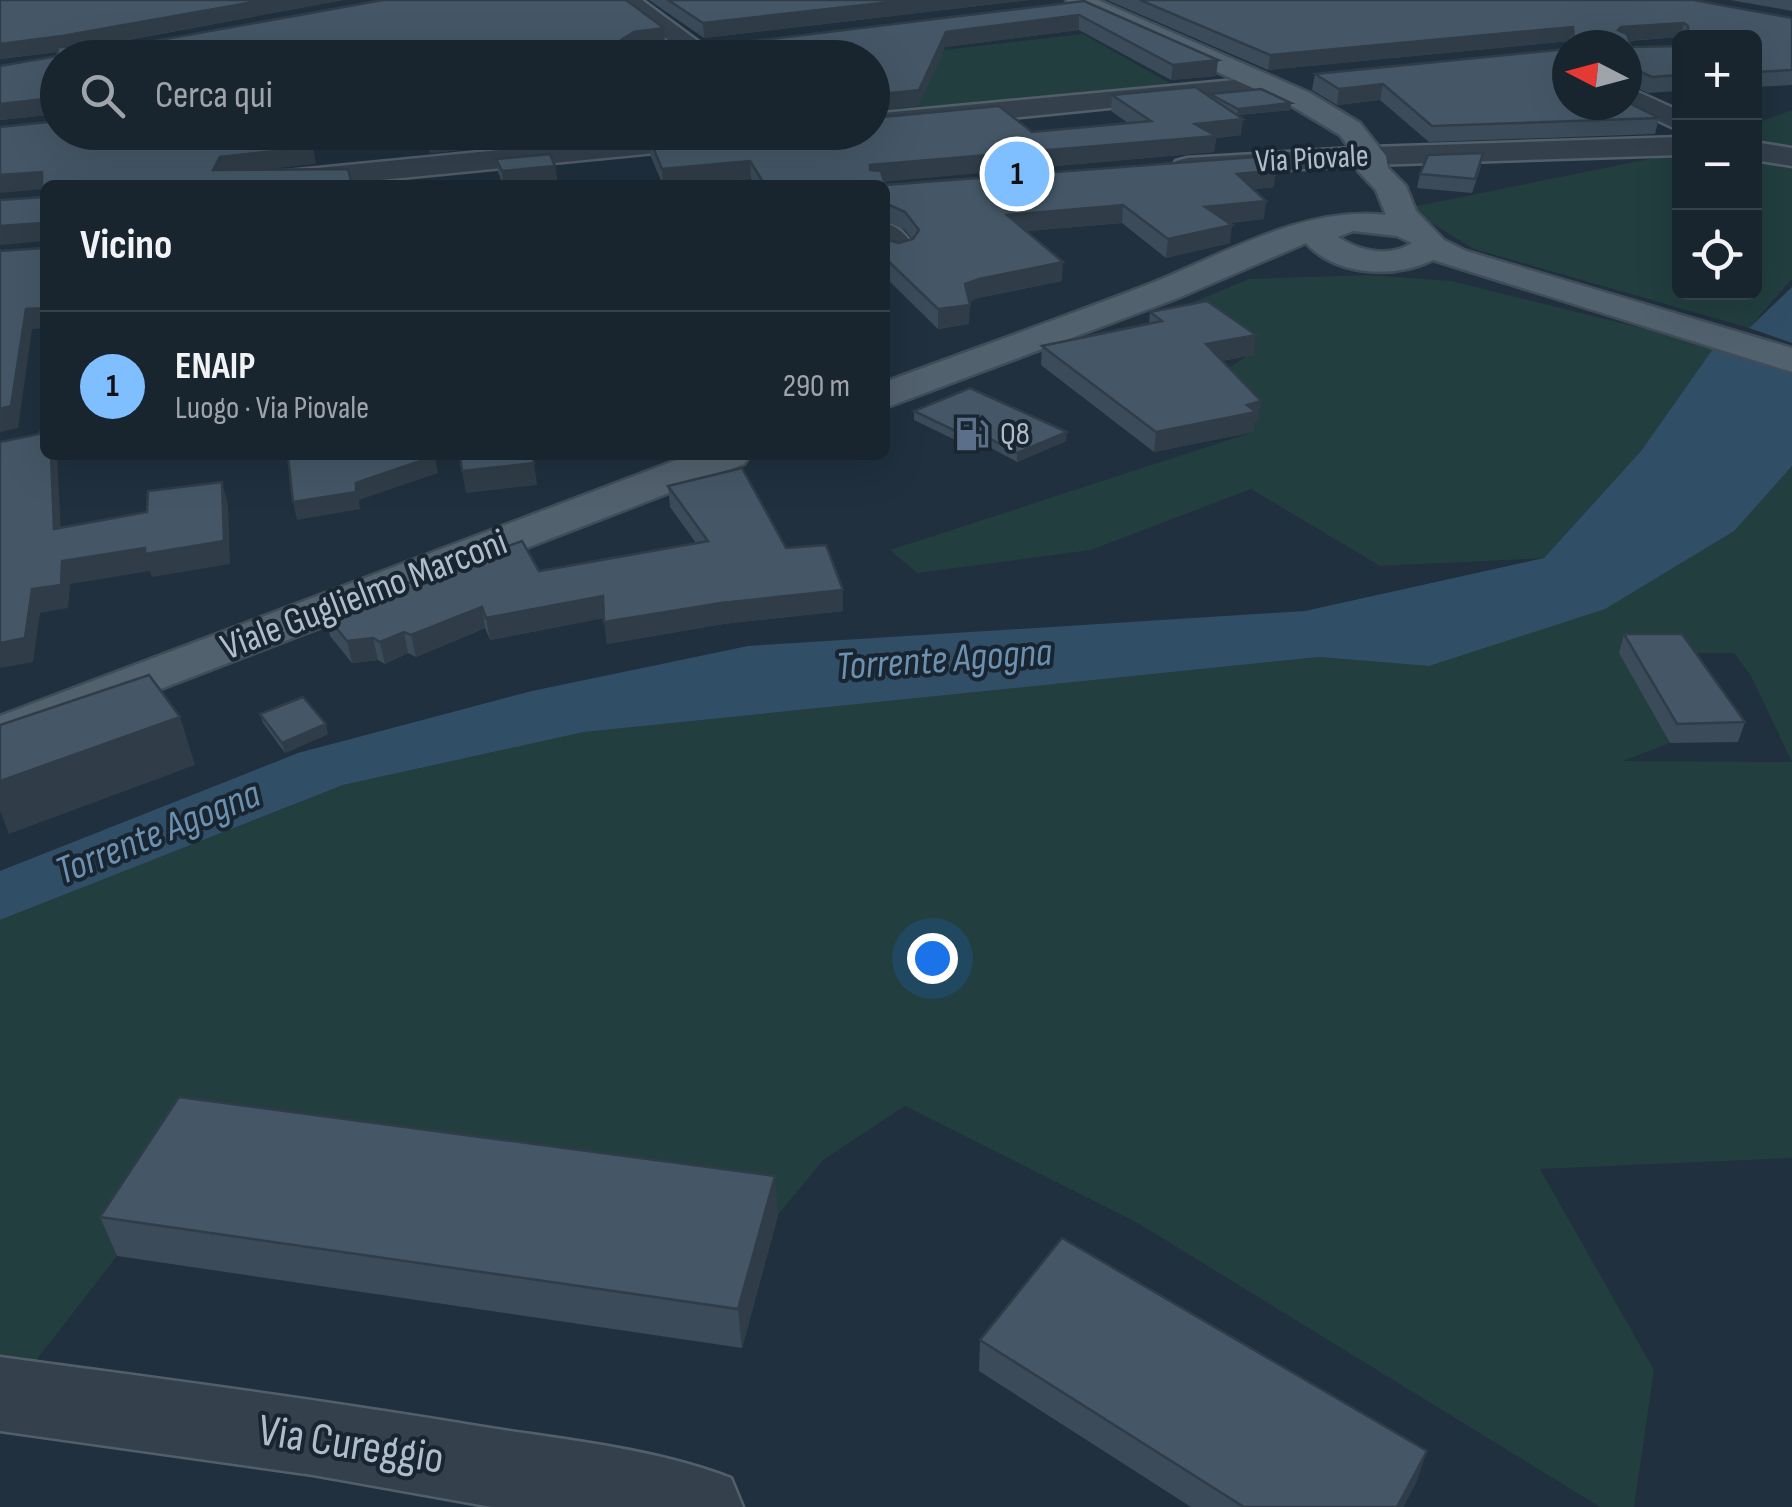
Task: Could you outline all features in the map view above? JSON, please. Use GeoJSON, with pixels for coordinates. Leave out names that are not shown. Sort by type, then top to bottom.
{"type":"FeatureCollection","features":[{"type":"Feature","properties":{"kind":"main road"},"geometry":{"type":"LineString","coordinates":[[1082,2],[1263,83],[1350,129],[1390,186],[1419,245]]}},
{"type":"Feature","properties":{"kind":"main road"},"geometry":{"type":"LineString","coordinates":[[1366,259],[1325,246],[1320,233],[1352,212],[1372,164]]}},
{"type":"Feature","properties":{"kind":"main road"},"geometry":{"type":"LineString","coordinates":[[890,394],[1164,290],[1290,237],[1331,226],[1387,223],[1419,245],[1792,360]]}},
{"type":"Feature","properties":{"kind":"main road"},"geometry":{"type":"LineString","coordinates":[[1164,290],[1282,266],[1366,259],[1419,245]]}},
{"type":"Feature","properties":{"kind":"main road","name":"Viale Guglielmo Marconi"},"geometry":{"type":"LineString","coordinates":[[0,734],[716,460]]}},
{"type":"Feature","properties":{"kind":"street"},"geometry":{"type":"LineString","coordinates":[[627,0],[683,40]]}},
{"type":"Feature","properties":{"kind":"street"},"geometry":{"type":"LineString","coordinates":[[1050,8],[1082,2]]}},
{"type":"Feature","properties":{"kind":"street"},"geometry":{"type":"LineString","coordinates":[[890,121],[1316,76]]}},
{"type":"Feature","properties":{"kind":"street"},"geometry":{"type":"LineString","coordinates":[[1642,104],[1672,120]]}},
{"type":"Feature","properties":{"kind":"street","name":"Via Piovale"},"geometry":{"type":"LineString","coordinates":[[1164,169],[1372,164],[1672,146]]}},
{"type":"Feature","properties":{"kind":"street"},"geometry":{"type":"LineString","coordinates":[[287,180],[593,150]]}},
{"type":"Feature","properties":{"kind":"street"},"geometry":{"type":"LineString","coordinates":[[1762,152],[1792,157]]}},
{"type":"Feature","properties":{"kind":"street","name":"Via Cureggio"},"geometry":{"type":"LineString","coordinates":[[10,1401],[313,1437],[641,1493],[700,1507]]}},
{"type":"Feature","properties":{"kind":"green space"},"geometry":{"type":"Polygon","coordinates":[[[1083,34],[1173,85],[890,113],[890,56],[1083,34]]]}},
{"type":"Feature","properties":{"kind":"green space"},"geometry":{"type":"Polygon","coordinates":[[[1792,110],[1792,148],[1762,142],[1762,121],[1792,110]]]}},
{"type":"Feature","properties":{"kind":"green space"},"geometry":{"type":"Polygon","coordinates":[[[1762,153],[1792,159],[1792,279],[1749,328],[1474,249],[1407,208],[1672,154],[1672,300],[1762,300],[1762,153]]]}},
{"type":"Feature","properties":{"kind":"green space"},"geometry":{"type":"Polygon","coordinates":[[[1368,275],[1451,281],[1715,346],[1641,451],[1544,558],[1380,566],[1251,489],[1091,550],[917,573],[890,550],[1250,433],[1206,382],[1249,355],[1179,308],[1249,279],[1368,275]]]}},
{"type":"Feature","properties":{"kind":"green space"},"geometry":{"type":"Polygon","coordinates":[[[1792,466],[1792,762],[1792,1158],[1540,1169],[1654,1370],[1634,1507],[1600,1507],[1136,1222],[905,1106],[823,1160],[778,1215],[193,1136],[117,1256],[34,1363],[0,1358],[0,920],[343,785],[584,732],[1319,657],[1429,666],[1754,508],[1792,466]],[[1620,653],[1670,743],[1623,761],[1792,762],[1751,676],[1734,653],[1620,653]]]}},
{"type":"Feature","properties":{"kind":"water"},"geometry":{"type":"Polygon","coordinates":[[[1792,287],[1792,343],[1749,328],[1792,287]]]}},
{"type":"Feature","properties":{"kind":"water","name":"Torrente Agogna"},"geometry":{"type":"Polygon","coordinates":[[[1715,346],[1792,371],[1792,466],[1734,531],[1605,609],[1429,666],[1319,657],[584,732],[343,785],[0,920],[0,871],[298,753],[532,691],[748,646],[1305,611],[1544,558],[1641,451],[1715,346]]]}},
{"type":"Feature","properties":{"kind":"building"},"geometry":{"type":"Polygon","coordinates":[[[0,0],[264,0],[0,44],[0,0]]]}},
{"type":"Feature","properties":{"kind":"building"},"geometry":{"type":"Polygon","coordinates":[[[383,0],[626,0],[664,28],[634,32],[621,40],[160,40],[383,0]]]}},
{"type":"Feature","properties":{"kind":"building"},"geometry":{"type":"Polygon","coordinates":[[[668,0],[908,0],[703,23],[668,0]]]}},
{"type":"Feature","properties":{"kind":"building"},"geometry":{"type":"Polygon","coordinates":[[[1140,0],[1693,0],[1792,18],[1792,70],[1762,72],[1762,30],[1688,30],[1684,23],[1618,30],[1573,27],[1270,55],[1140,0]]]}},
{"type":"Feature","properties":{"kind":"building"},"geometry":{"type":"Polygon","coordinates":[[[1084,1],[1218,60],[1173,65],[1079,15],[946,32],[919,90],[890,93],[890,40],[762,40],[1084,1]]]}},
{"type":"Feature","properties":{"kind":"building"},"geometry":{"type":"Polygon","coordinates":[[[1672,46],[1672,76],[1652,77],[1642,72],[1642,47],[1672,46]]]}},
{"type":"Feature","properties":{"kind":"building"},"geometry":{"type":"Polygon","coordinates":[[[1552,50],[1552,120],[1602,120],[1432,126],[1383,84],[1339,89],[1315,74],[1552,50]]]}},
{"type":"Feature","properties":{"kind":"building"},"geometry":{"type":"Polygon","coordinates":[[[40,59],[40,99],[0,104],[0,66],[40,59]]]}},
{"type":"Feature","properties":{"kind":"building"},"geometry":{"type":"Polygon","coordinates":[[[1195,87],[1243,119],[1195,124],[1216,136],[870,165],[870,170],[881,171],[884,180],[762,180],[750,161],[662,169],[654,150],[890,150],[890,116],[999,106],[1032,132],[1151,121],[1112,95],[1195,87]]]}},
{"type":"Feature","properties":{"kind":"building"},"geometry":{"type":"Polygon","coordinates":[[[1261,89],[1291,103],[1238,109],[1210,94],[1261,89]]]}},
{"type":"Feature","properties":{"kind":"building"},"geometry":{"type":"Polygon","coordinates":[[[1642,110],[1659,118],[1642,119],[1642,110]]]}},
{"type":"Feature","properties":{"kind":"building"},"geometry":{"type":"Polygon","coordinates":[[[40,123],[40,150],[285,150],[220,157],[213,170],[348,169],[351,180],[42,180],[42,172],[0,175],[0,127],[40,123]]]}},
{"type":"Feature","properties":{"kind":"building"},"geometry":{"type":"Polygon","coordinates":[[[1483,153],[1475,179],[1420,174],[1428,155],[1483,153]]]}},
{"type":"Feature","properties":{"kind":"building"},"geometry":{"type":"Polygon","coordinates":[[[550,154],[555,166],[502,171],[496,159],[550,154]]]}},
{"type":"Feature","properties":{"kind":"building"},"geometry":{"type":"Polygon","coordinates":[[[1255,157],[1276,170],[1237,174],[1266,201],[1205,207],[1232,225],[1168,239],[1123,205],[1007,215],[1063,262],[965,284],[970,305],[938,309],[890,263],[890,240],[899,243],[913,239],[919,230],[905,212],[890,205],[890,185],[1255,157]]]}},
{"type":"Feature","properties":{"kind":"building"},"geometry":{"type":"Polygon","coordinates":[[[40,197],[40,223],[0,226],[0,200],[40,197]]]}},
{"type":"Feature","properties":{"kind":"building"},"geometry":{"type":"Polygon","coordinates":[[[40,248],[40,308],[26,309],[11,406],[0,409],[0,251],[40,248]]]}},
{"type":"Feature","properties":{"kind":"building"},"geometry":{"type":"Polygon","coordinates":[[[1207,301],[1256,335],[1206,344],[1261,401],[1247,405],[1256,412],[1156,432],[1042,346],[1162,321],[1150,312],[1207,301]]]}},
{"type":"Feature","properties":{"kind":"building"},"geometry":{"type":"Polygon","coordinates":[[[970,388],[1067,432],[1017,453],[985,436],[974,440],[914,411],[970,388]]]}},
{"type":"Feature","properties":{"kind":"building"},"geometry":{"type":"Polygon","coordinates":[[[39,434],[40,460],[51,460],[54,529],[147,512],[148,491],[222,482],[224,541],[145,554],[145,548],[62,561],[61,585],[32,589],[25,638],[0,643],[0,442],[39,434]]]}},
{"type":"Feature","properties":{"kind":"building"},"geometry":{"type":"Polygon","coordinates":[[[288,460],[423,460],[356,483],[356,492],[293,502],[288,460]]]}},
{"type":"Feature","properties":{"kind":"building"},"geometry":{"type":"Polygon","coordinates":[[[461,460],[534,463],[462,471],[461,460]]]}},
{"type":"Feature","properties":{"kind":"building"},"geometry":{"type":"Polygon","coordinates":[[[742,468],[786,548],[826,545],[843,590],[721,603],[604,622],[603,596],[486,618],[482,607],[411,635],[404,632],[380,642],[373,638],[347,641],[325,614],[522,541],[539,571],[708,541],[668,486],[742,468]]]}},
{"type":"Feature","properties":{"kind":"building"},"geometry":{"type":"Polygon","coordinates":[[[1624,634],[1682,634],[1745,722],[1677,724],[1624,634]]]}},
{"type":"Feature","properties":{"kind":"building"},"geometry":{"type":"Polygon","coordinates":[[[149,675],[180,717],[0,781],[0,725],[149,675]]]}},
{"type":"Feature","properties":{"kind":"building"},"geometry":{"type":"Polygon","coordinates":[[[303,697],[326,724],[282,743],[260,714],[303,697]]]}},
{"type":"Feature","properties":{"kind":"building"},"geometry":{"type":"Polygon","coordinates":[[[179,1097],[775,1176],[738,1309],[100,1217],[179,1097]]]}},
{"type":"Feature","properties":{"kind":"building"},"geometry":{"type":"Polygon","coordinates":[[[1062,1238],[1427,1451],[1397,1507],[1244,1507],[980,1340],[1062,1238]]]}},
{"type":"Feature","properties":{"kind":"place","name":"ENAIP"},"geometry":{"type":"Point","coordinates":[1017,174]}},
{"type":"Feature","properties":{"kind":"place","name":"Q8"},"geometry":{"type":"Point","coordinates":[972,434]}}]}
